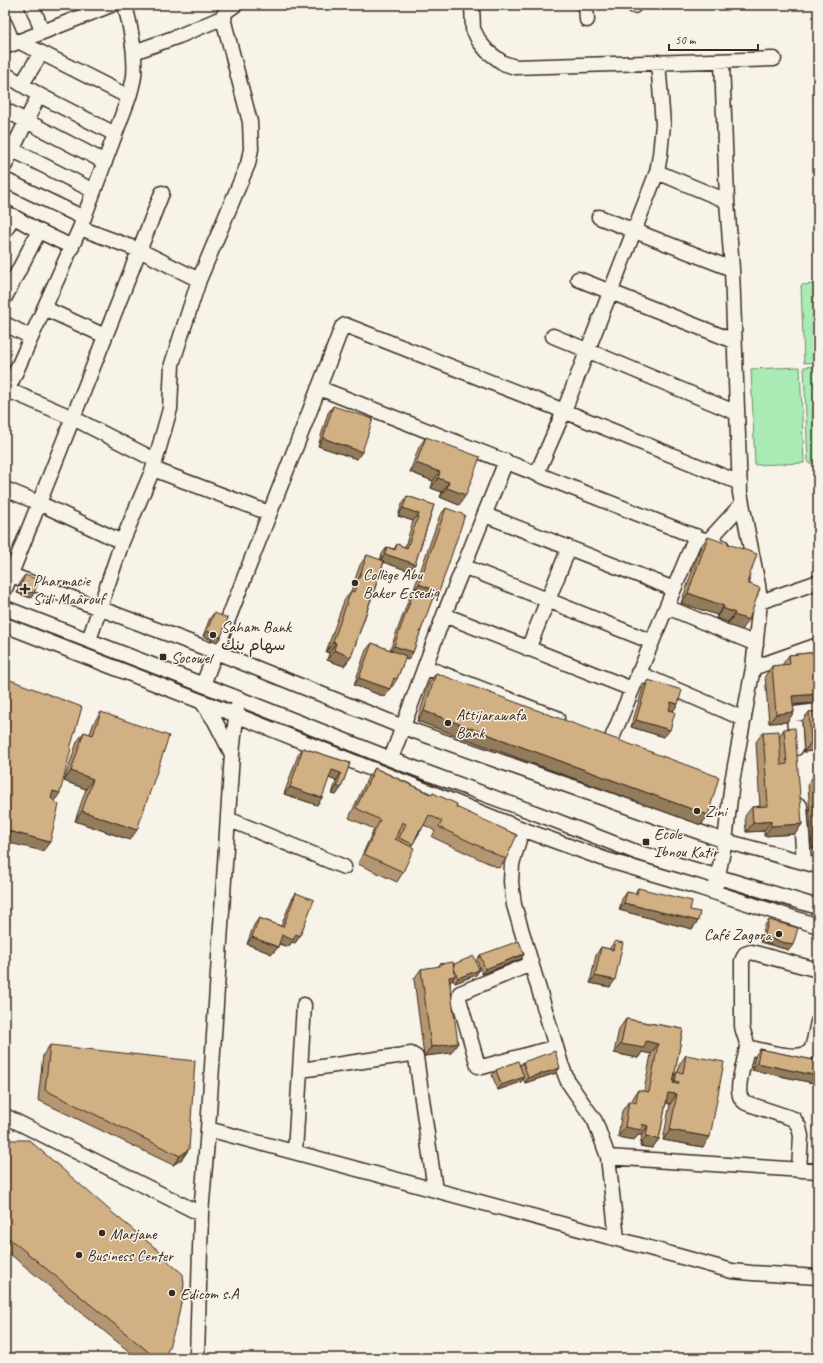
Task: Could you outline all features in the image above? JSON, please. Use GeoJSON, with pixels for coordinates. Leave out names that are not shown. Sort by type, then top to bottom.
{"type":"FeatureCollection","features":[{"type":"Feature","properties":{"kind":"street"},"geometry":{"type":"LineString","coordinates":[[32,5],[42,31]]}},
{"type":"Feature","properties":{"kind":"street"},"geometry":{"type":"LineString","coordinates":[[12,44],[111,5]]}},
{"type":"Feature","properties":{"kind":"street"},"geometry":{"type":"LineString","coordinates":[[125,5],[130,23],[134,52],[134,76],[129,97],[82,223],[6,393],[73,418],[154,464],[269,513]]}},
{"type":"Feature","properties":{"kind":"street"},"geometry":{"type":"LineString","coordinates":[[89,640],[122,542],[154,464],[167,423],[170,410],[172,364],[199,280],[248,164],[251,149],[250,122],[224,22],[226,12],[235,5]]}},
{"type":"Feature","properties":{"kind":"street"},"geometry":{"type":"LineString","coordinates":[[472,5],[473,29],[479,41],[487,51],[504,63],[515,67],[774,59]]}},
{"type":"Feature","properties":{"kind":"street"},"geometry":{"type":"LineString","coordinates":[[586,5],[588,20]]}},
{"type":"Feature","properties":{"kind":"street"},"geometry":{"type":"LineString","coordinates":[[134,52],[179,36],[224,17]]}},
{"type":"Feature","properties":{"kind":"street"},"geometry":{"type":"LineString","coordinates":[[5,24],[12,44]]}},
{"type":"Feature","properties":{"kind":"street"},"geometry":{"type":"LineString","coordinates":[[12,44],[41,53],[129,97]]}},
{"type":"Feature","properties":{"kind":"street"},"geometry":{"type":"LineString","coordinates":[[22,84],[41,53]]}},
{"type":"Feature","properties":{"kind":"street"},"geometry":{"type":"LineString","coordinates":[[714,893],[725,841],[732,782],[753,668],[760,602],[758,585],[742,554],[742,504],[732,269],[727,201],[722,61]]}},
{"type":"Feature","properties":{"kind":"street"},"geometry":{"type":"LineString","coordinates":[[537,473],[564,411],[658,172],[663,124],[658,62]]}},
{"type":"Feature","properties":{"kind":"street"},"geometry":{"type":"LineString","coordinates":[[5,74],[39,95],[115,134]]}},
{"type":"Feature","properties":{"kind":"street"},"geometry":{"type":"LineString","coordinates":[[5,165],[9,148],[26,122],[39,95]]}},
{"type":"Feature","properties":{"kind":"street"},"geometry":{"type":"LineString","coordinates":[[5,110],[105,162]]}},
{"type":"Feature","properties":{"kind":"street"},"geometry":{"type":"LineString","coordinates":[[9,148],[94,191]]}},
{"type":"Feature","properties":{"kind":"street"},"geometry":{"type":"LineString","coordinates":[[658,172],[727,201]]}},
{"type":"Feature","properties":{"kind":"street"},"geometry":{"type":"LineString","coordinates":[[5,180],[82,223],[199,280]]}},
{"type":"Feature","properties":{"kind":"street"},"geometry":{"type":"LineString","coordinates":[[5,589],[162,193]]}},
{"type":"Feature","properties":{"kind":"street"},"geometry":{"type":"LineString","coordinates":[[5,231],[9,214],[72,247]]}},
{"type":"Feature","properties":{"kind":"street"},"geometry":{"type":"LineString","coordinates":[[599,217],[732,269]]}},
{"type":"Feature","properties":{"kind":"street"},"geometry":{"type":"LineString","coordinates":[[5,297],[39,231]]}},
{"type":"Feature","properties":{"kind":"street"},"geometry":{"type":"LineString","coordinates":[[578,279],[734,341]]}},
{"type":"Feature","properties":{"kind":"street"},"geometry":{"type":"LineString","coordinates":[[44,308],[105,336]]}},
{"type":"Feature","properties":{"kind":"street"},"geometry":{"type":"LineString","coordinates":[[5,324],[31,337]]}},
{"type":"Feature","properties":{"kind":"street"},"geometry":{"type":"LineString","coordinates":[[203,685],[342,327],[347,326],[564,411],[740,483]]}},
{"type":"Feature","properties":{"kind":"street"},"geometry":{"type":"LineString","coordinates":[[553,336],[737,413]]}},
{"type":"Feature","properties":{"kind":"street"},"geometry":{"type":"LineString","coordinates":[[319,388],[742,554]]}},
{"type":"Feature","properties":{"kind":"street"},"geometry":{"type":"LineString","coordinates":[[391,759],[444,615],[506,461]]}},
{"type":"Feature","properties":{"kind":"street"},"geometry":{"type":"LineString","coordinates":[[5,488],[122,542]]}},
{"type":"Feature","properties":{"kind":"street"},"geometry":{"type":"LineString","coordinates":[[612,738],[674,589],[702,538],[742,504]]}},
{"type":"Feature","properties":{"kind":"street"},"geometry":{"type":"LineString","coordinates":[[485,515],[674,589]]}},
{"type":"Feature","properties":{"kind":"street"},"geometry":{"type":"LineString","coordinates":[[528,648],[569,548]]}},
{"type":"Feature","properties":{"kind":"street"},"geometry":{"type":"LineString","coordinates":[[463,566],[652,642]]}},
{"type":"Feature","properties":{"kind":"street"},"geometry":{"type":"LineString","coordinates":[[11,575],[216,652],[403,727],[725,841],[818,866]]}},
{"type":"Feature","properties":{"kind":"street"},"geometry":{"type":"LineString","coordinates":[[760,602],[818,582]]}},
{"type":"Feature","properties":{"kind":"street"},"geometry":{"type":"LineString","coordinates":[[667,607],[756,644]]}},
{"type":"Feature","properties":{"kind":"street"},"geometry":{"type":"LineString","coordinates":[[5,608],[391,759],[636,852],[818,907]]}},
{"type":"Feature","properties":{"kind":"street"},"geometry":{"type":"LineString","coordinates":[[444,615],[632,689]]}},
{"type":"Feature","properties":{"kind":"street"},"geometry":{"type":"LineString","coordinates":[[5,625],[522,829],[607,860],[818,926]]}},
{"type":"Feature","properties":{"kind":"street"},"geometry":{"type":"LineString","coordinates":[[753,668],[818,645]]}},
{"type":"Feature","properties":{"kind":"street"},"geometry":{"type":"LineString","coordinates":[[425,668],[567,721]]}},
{"type":"Feature","properties":{"kind":"street"},"geometry":{"type":"LineString","coordinates":[[638,673],[744,719]]}},
{"type":"Feature","properties":{"kind":"street"},"geometry":{"type":"LineString","coordinates":[[198,1358],[201,1214],[237,698]]}},
{"type":"Feature","properties":{"kind":"street"},"geometry":{"type":"LineString","coordinates":[[202,702],[215,722],[232,754]]}},
{"type":"Feature","properties":{"kind":"street"},"geometry":{"type":"LineString","coordinates":[[797,761],[793,715],[794,713],[818,711]]}},
{"type":"Feature","properties":{"kind":"street"},"geometry":{"type":"LineString","coordinates":[[597,732],[626,743]]}},
{"type":"Feature","properties":{"kind":"street"},"geometry":{"type":"LineString","coordinates":[[718,777],[732,782]]}},
{"type":"Feature","properties":{"kind":"street"},"geometry":{"type":"LineString","coordinates":[[799,792],[804,862]]}},
{"type":"Feature","properties":{"kind":"street"},"geometry":{"type":"LineString","coordinates":[[228,819],[344,867]]}},
{"type":"Feature","properties":{"kind":"street"},"geometry":{"type":"LineString","coordinates":[[522,829],[512,864],[511,882],[514,905],[556,1047],[568,1082],[595,1121],[608,1158],[617,1239]]}},
{"type":"Feature","properties":{"kind":"street"},"geometry":{"type":"LineString","coordinates":[[799,1170],[801,1136],[799,1127],[794,1119],[746,1103],[739,1095],[747,1042],[743,1035],[742,1025],[742,961],[745,954],[751,952],[818,970]]}},
{"type":"Feature","properties":{"kind":"street"},"geometry":{"type":"LineString","coordinates":[[531,964],[460,993],[459,999],[478,1066],[482,1067],[556,1047]]}},
{"type":"Feature","properties":{"kind":"street"},"geometry":{"type":"LineString","coordinates":[[296,1152],[304,1005]]}},
{"type":"Feature","properties":{"kind":"street"},"geometry":{"type":"LineString","coordinates":[[746,1048],[792,1056],[804,1055],[815,1050],[818,1022]]}},
{"type":"Feature","properties":{"kind":"street"},"geometry":{"type":"LineString","coordinates":[[301,1070],[411,1054],[416,1057],[435,1190]]}},
{"type":"Feature","properties":{"kind":"street"},"geometry":{"type":"LineString","coordinates":[[5,1116],[201,1214]]}},
{"type":"Feature","properties":{"kind":"street"},"geometry":{"type":"LineString","coordinates":[[208,1129],[732,1271],[818,1277]]}},
{"type":"Feature","properties":{"kind":"street"},"geometry":{"type":"LineString","coordinates":[[608,1158],[818,1172]]}},
{"type":"Feature","properties":{"kind":"green space"},"geometry":{"type":"Polygon","coordinates":[[[818,284],[818,362],[804,363],[801,285],[818,284]]]}},
{"type":"Feature","properties":{"kind":"green space"},"geometry":{"type":"Polygon","coordinates":[[[818,366],[818,463],[808,463],[804,367],[818,366]]]}},
{"type":"Feature","properties":{"kind":"green space"},"geometry":{"type":"Polygon","coordinates":[[[800,367],[804,463],[755,465],[751,369],[800,367]]]}},
{"type":"Feature","properties":{"kind":"building"},"geometry":{"type":"Polygon","coordinates":[[[333,406],[373,419],[362,452],[323,438],[333,406]]]}},
{"type":"Feature","properties":{"kind":"building"},"geometry":{"type":"Polygon","coordinates":[[[426,437],[480,457],[466,495],[447,488],[449,482],[438,478],[440,472],[416,463],[426,437]]]}},
{"type":"Feature","properties":{"kind":"building"},"geometry":{"type":"Polygon","coordinates":[[[407,496],[434,505],[415,564],[385,554],[387,547],[395,550],[397,544],[407,548],[419,514],[403,508],[407,496]]]}},
{"type":"Feature","properties":{"kind":"building"},"geometry":{"type":"Polygon","coordinates":[[[446,508],[465,515],[439,592],[419,584],[446,508]]]}},
{"type":"Feature","properties":{"kind":"building"},"geometry":{"type":"Polygon","coordinates":[[[708,537],[757,554],[747,583],[760,588],[749,620],[734,615],[735,613],[723,608],[724,606],[688,593],[708,537]]]}},
{"type":"Feature","properties":{"kind":"building"},"geometry":{"type":"Polygon","coordinates":[[[367,555],[384,561],[351,657],[334,650],[336,643],[333,642],[351,591],[354,592],[367,555]]]}},
{"type":"Feature","properties":{"kind":"building"},"geometry":{"type":"Polygon","coordinates":[[[25,575],[39,580],[34,593],[20,588],[25,575]]]}},
{"type":"Feature","properties":{"kind":"building"},"geometry":{"type":"Polygon","coordinates":[[[415,588],[434,595],[413,652],[394,646],[415,588]]]}},
{"type":"Feature","properties":{"kind":"building"},"geometry":{"type":"Polygon","coordinates":[[[214,613],[228,618],[221,637],[207,631],[214,613]]]}},
{"type":"Feature","properties":{"kind":"building"},"geometry":{"type":"Polygon","coordinates":[[[372,643],[406,656],[397,679],[394,678],[390,689],[359,678],[372,643]]]}},
{"type":"Feature","properties":{"kind":"building"},"geometry":{"type":"Polygon","coordinates":[[[818,652],[818,694],[792,696],[794,712],[776,714],[772,666],[790,664],[789,655],[818,652]]]}},
{"type":"Feature","properties":{"kind":"building"},"geometry":{"type":"Polygon","coordinates":[[[436,673],[719,777],[708,815],[424,711],[436,673]]]}},
{"type":"Feature","properties":{"kind":"building"},"geometry":{"type":"Polygon","coordinates":[[[5,678],[82,707],[70,749],[60,793],[53,791],[51,798],[59,805],[50,842],[5,830],[5,678]]]}},
{"type":"Feature","properties":{"kind":"building"},"geometry":{"type":"Polygon","coordinates":[[[648,680],[682,690],[678,704],[671,702],[669,710],[675,712],[670,730],[636,720],[648,680]]]}},
{"type":"Feature","properties":{"kind":"building"},"geometry":{"type":"Polygon","coordinates":[[[818,711],[818,742],[811,742],[809,712],[818,711]]]}},
{"type":"Feature","properties":{"kind":"building"},"geometry":{"type":"Polygon","coordinates":[[[101,712],[169,736],[137,830],[82,811],[93,779],[71,771],[84,732],[93,735],[101,712]]]}},
{"type":"Feature","properties":{"kind":"building"},"geometry":{"type":"Polygon","coordinates":[[[795,728],[802,824],[771,826],[771,821],[753,823],[752,807],[768,806],[763,732],[779,731],[781,765],[787,764],[784,729],[795,728]]]}},
{"type":"Feature","properties":{"kind":"building"},"geometry":{"type":"Polygon","coordinates":[[[303,748],[350,763],[341,788],[337,786],[341,773],[332,770],[322,798],[290,787],[303,748]]]}},
{"type":"Feature","properties":{"kind":"building"},"geometry":{"type":"Polygon","coordinates":[[[375,768],[432,795],[433,793],[457,804],[456,807],[517,835],[506,859],[439,827],[442,821],[429,815],[413,844],[399,838],[406,824],[402,822],[395,839],[414,848],[403,872],[364,854],[380,820],[356,808],[375,768]]]}},
{"type":"Feature","properties":{"kind":"building"},"geometry":{"type":"Polygon","coordinates":[[[818,774],[818,826],[815,775],[818,774]]]}},
{"type":"Feature","properties":{"kind":"building"},"geometry":{"type":"Polygon","coordinates":[[[638,888],[692,901],[690,910],[700,912],[698,921],[624,903],[627,892],[637,894],[638,888]]]}},
{"type":"Feature","properties":{"kind":"building"},"geometry":{"type":"Polygon","coordinates":[[[296,893],[314,900],[300,936],[296,934],[293,940],[282,935],[278,947],[252,937],[259,918],[283,927],[296,893]]]}},
{"type":"Feature","properties":{"kind":"building"},"geometry":{"type":"Polygon","coordinates":[[[769,920],[798,928],[793,945],[764,937],[769,920]]]}},
{"type":"Feature","properties":{"kind":"building"},"geometry":{"type":"Polygon","coordinates":[[[519,941],[524,954],[485,969],[480,955],[519,941]]]}},
{"type":"Feature","properties":{"kind":"building"},"geometry":{"type":"Polygon","coordinates":[[[615,941],[623,943],[615,980],[595,976],[601,947],[613,950],[615,941]]]}},
{"type":"Feature","properties":{"kind":"building"},"geometry":{"type":"Polygon","coordinates":[[[474,956],[479,970],[458,978],[454,964],[474,956]]]}},
{"type":"Feature","properties":{"kind":"building"},"geometry":{"type":"Polygon","coordinates":[[[453,962],[455,976],[449,977],[458,1043],[431,1047],[421,969],[453,962]]]}},
{"type":"Feature","properties":{"kind":"building"},"geometry":{"type":"Polygon","coordinates":[[[626,1019],[683,1029],[673,1083],[678,1084],[679,1082],[675,1081],[677,1072],[683,1073],[686,1055],[724,1062],[710,1137],[670,1130],[677,1094],[668,1093],[659,1139],[646,1136],[648,1126],[642,1124],[641,1130],[625,1127],[629,1101],[636,1103],[638,1090],[649,1092],[658,1044],[646,1041],[644,1048],[621,1044],[626,1019]]]}},
{"type":"Feature","properties":{"kind":"building"},"geometry":{"type":"Polygon","coordinates":[[[50,1045],[195,1061],[189,1149],[180,1156],[45,1090],[50,1045]]]}},
{"type":"Feature","properties":{"kind":"building"},"geometry":{"type":"Polygon","coordinates":[[[760,1049],[818,1061],[818,1076],[757,1063],[760,1049]]]}},
{"type":"Feature","properties":{"kind":"building"},"geometry":{"type":"Polygon","coordinates":[[[555,1051],[560,1068],[528,1078],[523,1062],[555,1051]]]}},
{"type":"Feature","properties":{"kind":"building"},"geometry":{"type":"Polygon","coordinates":[[[518,1061],[524,1077],[501,1085],[496,1070],[518,1061]]]}},
{"type":"Feature","properties":{"kind":"building","name":"Business Center"},"geometry":{"type":"Polygon","coordinates":[[[10,1140],[29,1140],[159,1251],[183,1274],[184,1285],[177,1322],[164,1358],[156,1358],[5,1235],[5,1148],[10,1140]]]}},
{"type":"Feature","properties":{"kind":"place","name":"Collège Abu Baker Essediq"},"geometry":{"type":"Point","coordinates":[355,583]}},
{"type":"Feature","properties":{"kind":"place","name":"Pharmacie Sidi Maârouf"},"geometry":{"type":"Point","coordinates":[25,589]}},
{"type":"Feature","properties":{"kind":"place","name":"Saham Bank سهام بنك"},"geometry":{"type":"Point","coordinates":[213,635]}},
{"type":"Feature","properties":{"kind":"place","name":"Socowel"},"geometry":{"type":"Point","coordinates":[163,657]}},
{"type":"Feature","properties":{"kind":"place","name":"Attijarawafa Bank"},"geometry":{"type":"Point","coordinates":[448,723]}},
{"type":"Feature","properties":{"kind":"place","name":"Zini"},"geometry":{"type":"Point","coordinates":[697,811]}},
{"type":"Feature","properties":{"kind":"place","name":"Ecole Ibnou Katir"},"geometry":{"type":"Point","coordinates":[646,842]}},
{"type":"Feature","properties":{"kind":"place","name":"Café Zagora"},"geometry":{"type":"Point","coordinates":[779,934]}},
{"type":"Feature","properties":{"kind":"place","name":"Marjane"},"geometry":{"type":"Point","coordinates":[102,1233]}},
{"type":"Feature","properties":{"kind":"place","name":"Business Center"},"geometry":{"type":"Point","coordinates":[79,1255]}},
{"type":"Feature","properties":{"kind":"place","name":"Edicom s.A"},"geometry":{"type":"Point","coordinates":[172,1293]}}]}
